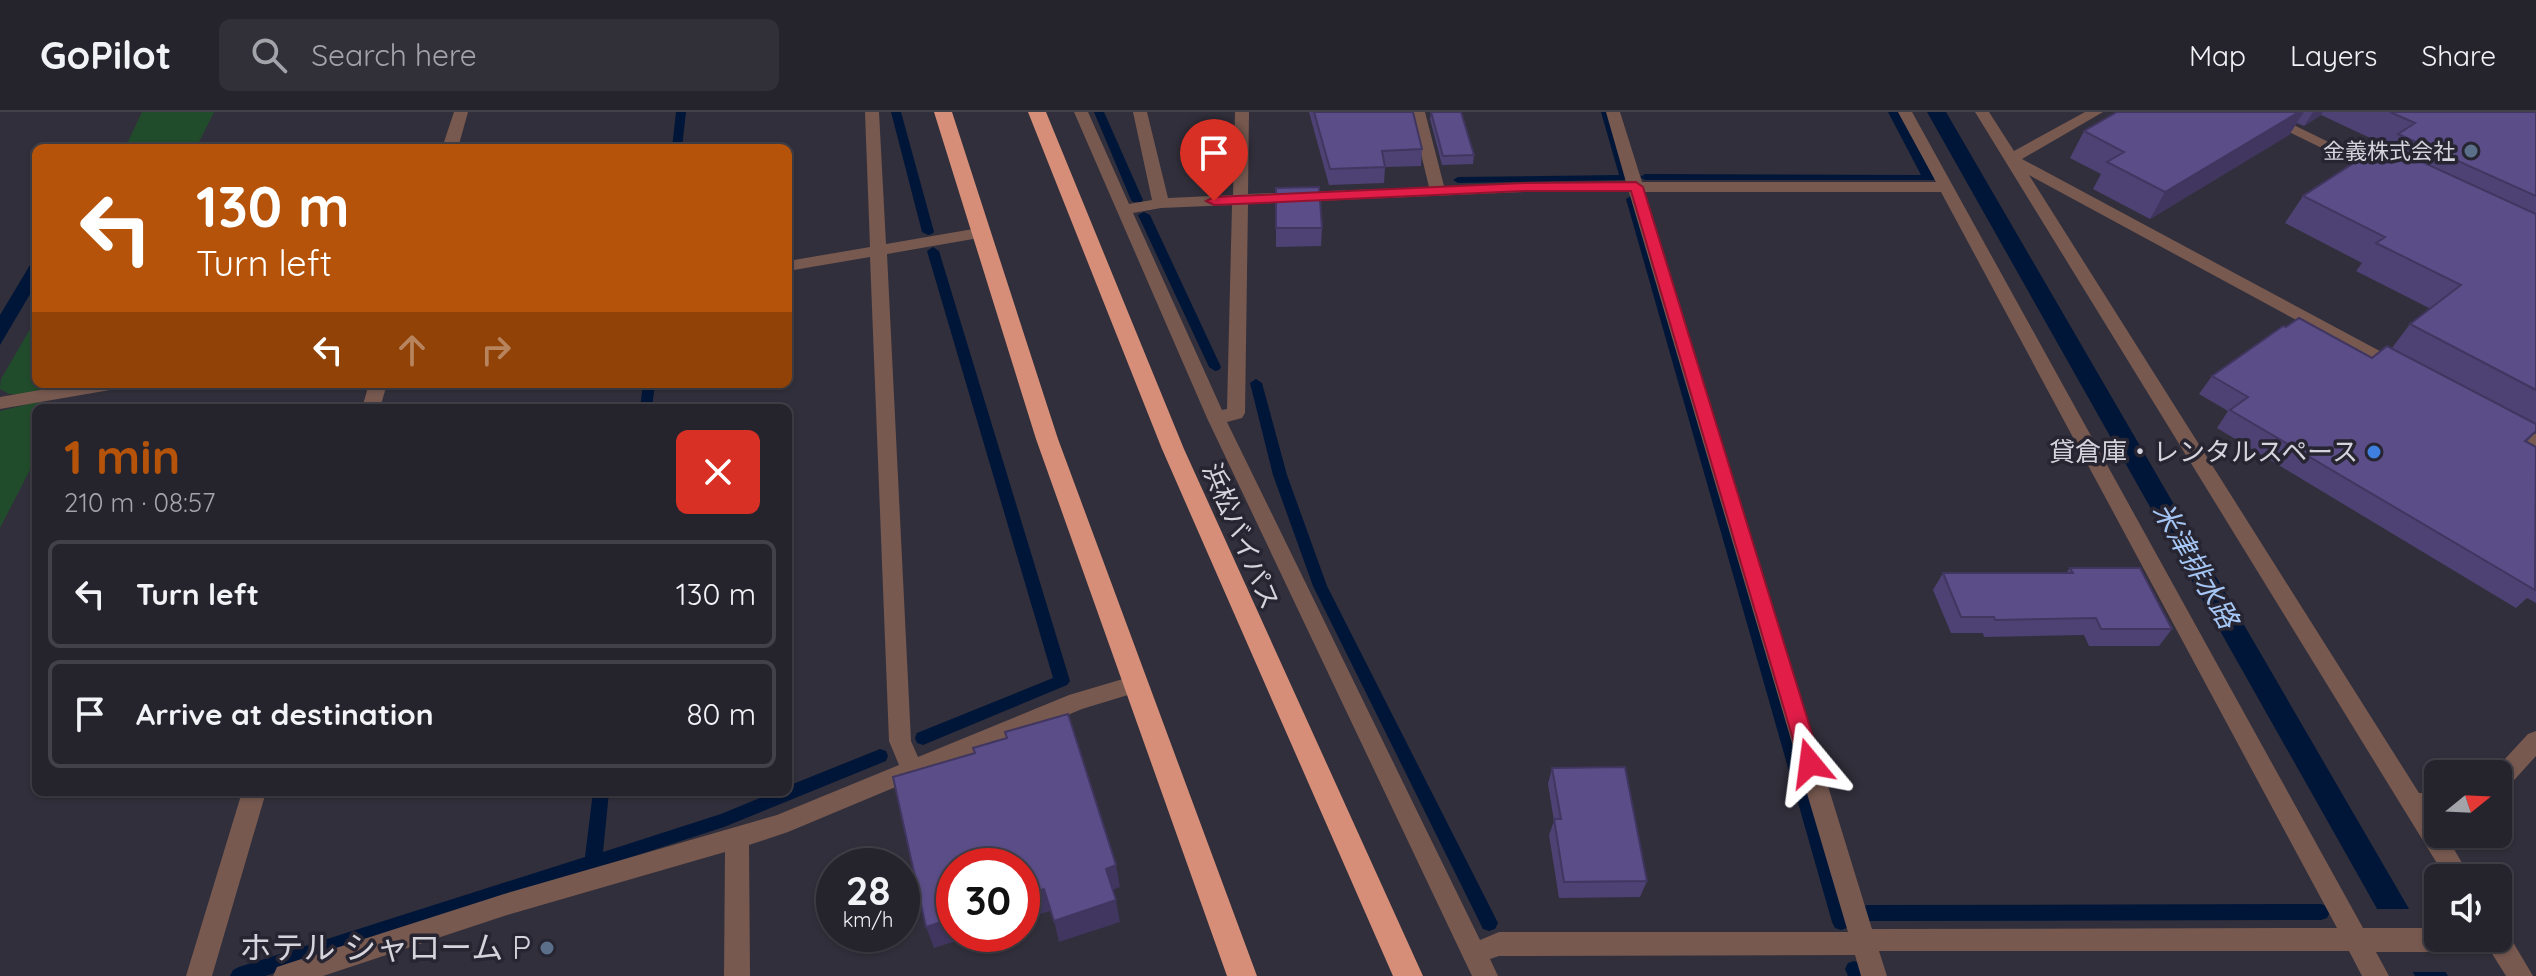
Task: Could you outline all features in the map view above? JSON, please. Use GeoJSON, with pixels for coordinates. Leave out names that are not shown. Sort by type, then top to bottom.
{"type":"FeatureCollection","features":[{"type":"Feature","properties":{"kind":"highway"},"geometry":{"type":"LineString","coordinates":[[943,112],[979,233],[1060,477],[1133,685],[1242,976]]}},
{"type":"Feature","properties":{"kind":"highway","name":"浜松バイパス"},"geometry":{"type":"LineString","coordinates":[[1037,112],[1186,478],[1408,976]]}},
{"type":"Feature","properties":{"kind":"street"},"geometry":{"type":"LineString","coordinates":[[451,144],[461,112]]}},
{"type":"Feature","properties":{"kind":"street"},"geometry":{"type":"LineString","coordinates":[[872,112],[900,741],[912,770]]}},
{"type":"Feature","properties":{"kind":"street"},"geometry":{"type":"LineString","coordinates":[[1081,112],[1216,418],[1479,965],[1499,944],[1843,945],[1884,939],[2424,940]]}},
{"type":"Feature","properties":{"kind":"street"},"geometry":{"type":"LineString","coordinates":[[1140,112],[1161,203]]}},
{"type":"Feature","properties":{"kind":"street"},"geometry":{"type":"LineString","coordinates":[[1216,418],[1236,413],[1242,112]]}},
{"type":"Feature","properties":{"kind":"street"},"geometry":{"type":"LineString","coordinates":[[1418,112],[1438,191]]}},
{"type":"Feature","properties":{"kind":"street"},"geometry":{"type":"LineString","coordinates":[[1613,112],[1874,976]]}},
{"type":"Feature","properties":{"kind":"street"},"geometry":{"type":"LineString","coordinates":[[1905,112],[2367,940],[2376,976]]}},
{"type":"Feature","properties":{"kind":"street"},"geometry":{"type":"LineString","coordinates":[[1982,112],[2450,864]]}},
{"type":"Feature","properties":{"kind":"street"},"geometry":{"type":"LineString","coordinates":[[2011,159],[2096,112]]}},
{"type":"Feature","properties":{"kind":"street"},"geometry":{"type":"LineString","coordinates":[[2255,112],[2396,178]]}},
{"type":"Feature","properties":{"kind":"street"},"geometry":{"type":"LineString","coordinates":[[2011,159],[2411,375]]}},
{"type":"Feature","properties":{"kind":"street"},"geometry":{"type":"LineString","coordinates":[[1123,210],[1161,203],[1438,191],[1636,187],[1946,187]]}},
{"type":"Feature","properties":{"kind":"street"},"geometry":{"type":"LineString","coordinates":[[792,265],[979,233]]}},
{"type":"Feature","properties":{"kind":"street"},"geometry":{"type":"LineString","coordinates":[[0,403],[87,388]]}},
{"type":"Feature","properties":{"kind":"street"},"geometry":{"type":"LineString","coordinates":[[2494,420],[2536,442]]}},
{"type":"Feature","properties":{"kind":"street"},"geometry":{"type":"LineString","coordinates":[[286,976],[504,905],[780,825],[1077,701],[1133,685]]}},
{"type":"Feature","properties":{"kind":"street"},"geometry":{"type":"LineString","coordinates":[[2512,767],[2536,741]]}},
{"type":"Feature","properties":{"kind":"street"},"geometry":{"type":"LineString","coordinates":[[199,976],[253,796]]}},
{"type":"Feature","properties":{"kind":"street"},"geometry":{"type":"LineString","coordinates":[[2413,803],[2424,803]]}},
{"type":"Feature","properties":{"kind":"street"},"geometry":{"type":"LineString","coordinates":[[737,837],[737,976]]}},
{"type":"Feature","properties":{"kind":"street"},"geometry":{"type":"LineString","coordinates":[[2505,952],[2520,976]]}},
{"type":"Feature","properties":{"kind":"green space"},"geometry":{"type":"Polygon","coordinates":[[[142,112],[214,112],[198,144],[127,144],[142,112]]]}},
{"type":"Feature","properties":{"kind":"green space"},"geometry":{"type":"Polygon","coordinates":[[[32,326],[32,388],[47,388],[9,394],[0,389],[1,379],[32,326]]]}},
{"type":"Feature","properties":{"kind":"green space"},"geometry":{"type":"Polygon","coordinates":[[[37,402],[53,404],[32,404],[32,466],[0,528],[0,411],[37,402]]]}},
{"type":"Feature","properties":{"kind":"water","name":"米津排水路"},"geometry":{"type":"Polygon","coordinates":[[[1927,112],[1946,112],[2424,935],[2424,952],[2434,952],[2448,976],[2415,976],[1927,112]]]}},
{"type":"Feature","properties":{"kind":"water"},"geometry":{"type":"Polygon","coordinates":[[[32,262],[32,291],[0,345],[0,315],[32,262]]]}},
{"type":"Feature","properties":{"kind":"pier"},"geometry":{"type":"Polygon","coordinates":[[[2372,909],[2414,909],[2424,926],[2424,952],[2439,952],[2451,972],[2408,972],[2372,909]]]}},
{"type":"Feature","properties":{"kind":"building"},"geometry":{"type":"Polygon","coordinates":[[[1314,112],[1413,112],[1422,149],[1382,151],[1385,167],[1330,169],[1314,112]]]}},
{"type":"Feature","properties":{"kind":"building"},"geometry":{"type":"Polygon","coordinates":[[[1431,112],[1461,112],[1474,155],[1443,156],[1431,112]]]}},
{"type":"Feature","properties":{"kind":"building"},"geometry":{"type":"Polygon","coordinates":[[[2117,112],[2299,112],[2165,192],[2107,162],[2124,152],[2084,131],[2117,112]]]}},
{"type":"Feature","properties":{"kind":"building"},"geometry":{"type":"Polygon","coordinates":[[[2390,112],[2536,112],[2536,196],[2398,134],[2415,123],[2390,112]]]}},
{"type":"Feature","properties":{"kind":"building"},"geometry":{"type":"Polygon","coordinates":[[[2383,144],[2536,214],[2536,390],[2410,324],[2461,285],[2376,243],[2385,237],[2303,196],[2383,144]]]}},
{"type":"Feature","properties":{"kind":"building"},"geometry":{"type":"Polygon","coordinates":[[[1319,187],[1322,228],[1276,228],[1276,188],[1319,187]]]}},
{"type":"Feature","properties":{"kind":"building","name":"貸倉庫・レンタルスペース"},"geometry":{"type":"Polygon","coordinates":[[[2299,318],[2372,358],[2387,346],[2536,424],[2536,431],[2525,441],[2536,447],[2535,590],[2230,410],[2248,397],[2212,376],[2299,318]]]}},
{"type":"Feature","properties":{"kind":"building"},"geometry":{"type":"Polygon","coordinates":[[[2070,568],[2140,568],[2172,629],[2101,629],[2096,618],[1995,620],[1994,617],[1961,617],[1943,573],[2073,573],[2070,568]]]}},
{"type":"Feature","properties":{"kind":"building"},"geometry":{"type":"Polygon","coordinates":[[[1068,714],[1116,865],[1106,869],[1116,900],[1054,921],[1044,889],[1040,890],[1040,848],[936,848],[936,924],[926,927],[920,900],[920,848],[909,848],[893,777],[975,753],[973,748],[1007,738],[1005,732],[1068,714]]]}},
{"type":"Feature","properties":{"kind":"building"},"geometry":{"type":"Polygon","coordinates":[[[1625,767],[1647,881],[1564,882],[1554,819],[1561,819],[1552,768],[1625,767]]]}},
{"type":"Feature","properties":{"kind":"waterway"},"geometry":{"type":"LineString","coordinates":[[677,144],[681,112]]}},
{"type":"Feature","properties":{"kind":"waterway"},"geometry":{"type":"LineString","coordinates":[[896,112],[928,232]]}},
{"type":"Feature","properties":{"kind":"waterway"},"geometry":{"type":"LineString","coordinates":[[1099,112],[1137,200]]}},
{"type":"Feature","properties":{"kind":"waterway"},"geometry":{"type":"LineString","coordinates":[[1606,112],[1624,175]]}},
{"type":"Feature","properties":{"kind":"waterway"},"geometry":{"type":"LineString","coordinates":[[1893,112],[1928,178]]}},
{"type":"Feature","properties":{"kind":"waterway"},"geometry":{"type":"LineString","coordinates":[[1645,177],[1928,178]]}},
{"type":"Feature","properties":{"kind":"waterway"},"geometry":{"type":"LineString","coordinates":[[1458,180],[1620,178]]}},
{"type":"Feature","properties":{"kind":"waterway"},"geometry":{"type":"LineString","coordinates":[[1631,199],[1841,922]]}},
{"type":"Feature","properties":{"kind":"waterway"},"geometry":{"type":"LineString","coordinates":[[1144,215],[1215,367]]}},
{"type":"Feature","properties":{"kind":"waterway"},"geometry":{"type":"LineString","coordinates":[[923,738],[1062,681],[933,251]]}},
{"type":"Feature","properties":{"kind":"waterway"},"geometry":{"type":"LineString","coordinates":[[1256,383],[1280,475],[1320,586],[1489,923]]}},
{"type":"Feature","properties":{"kind":"waterway"},"geometry":{"type":"LineString","coordinates":[[646,404],[648,388]]}},
{"type":"Feature","properties":{"kind":"waterway"},"geometry":{"type":"LineString","coordinates":[[792,792],[880,756]]}},
{"type":"Feature","properties":{"kind":"waterway"},"geometry":{"type":"LineString","coordinates":[[593,862],[601,796]]}},
{"type":"Feature","properties":{"kind":"waterway"},"geometry":{"type":"LineString","coordinates":[[239,976],[724,820],[782,796]]}},
{"type":"Feature","properties":{"kind":"waterway"},"geometry":{"type":"LineString","coordinates":[[1867,913],[2321,912]]}},
{"type":"Feature","properties":{"kind":"waterway"},"geometry":{"type":"LineString","coordinates":[[1854,969],[1857,976]]}},
{"type":"Feature","properties":{"kind":"place","name":"金義株式会社"},"geometry":{"type":"Point","coordinates":[2471,151]}},
{"type":"Feature","properties":{"kind":"place","name":"貸倉庫・レンタルスペース"},"geometry":{"type":"Point","coordinates":[2374,452]}},
{"type":"Feature","properties":{"kind":"place","name":"ホテル シャローム P"},"geometry":{"type":"Point","coordinates":[547,948]}},
{"type":"Feature","properties":{"kind":"route"},"geometry":{"type":"LineString","coordinates":[[1214,201],[1524,187],[1636,187],[1810,763]]}}]}
